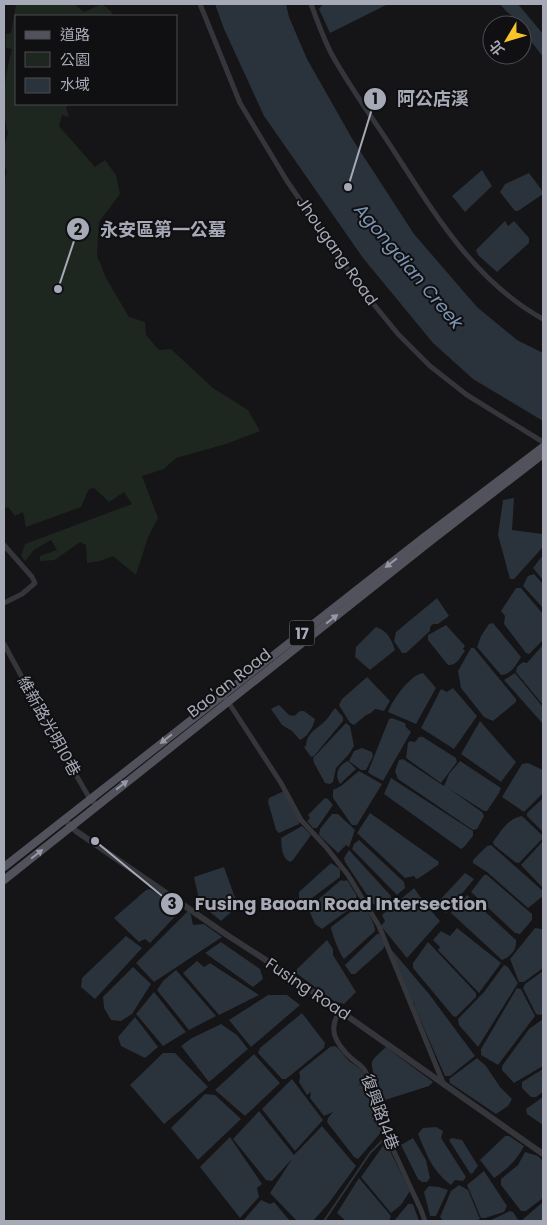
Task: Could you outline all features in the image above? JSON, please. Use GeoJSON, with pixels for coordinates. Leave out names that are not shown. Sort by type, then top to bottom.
{"type":"FeatureCollection","features":[{"type":"Feature","properties":{"kind":"main road","name":"Bao'an Road"},"geometry":{"type":"LineString","coordinates":[[4,880],[423,538],[543,448]]}},
{"type":"Feature","properties":{"kind":"main road","name":"Bao'an Road"},"geometry":{"type":"LineString","coordinates":[[4,867],[90,799],[226,697]]}},
{"type":"Feature","properties":{"kind":"street","name":"Jhougang Road"},"geometry":{"type":"LineString","coordinates":[[200,4],[240,103],[287,181],[362,290],[398,334],[430,366],[466,395],[543,448]]}},
{"type":"Feature","properties":{"kind":"street"},"geometry":{"type":"LineString","coordinates":[[311,4],[331,52],[363,105],[445,229],[492,282],[512,300],[543,320]]}},
{"type":"Feature","properties":{"kind":"street"},"geometry":{"type":"LineString","coordinates":[[4,545],[32,576],[35,583],[22,594],[4,603]]}},
{"type":"Feature","properties":{"kind":"street","name":"維新路光明10巷"},"geometry":{"type":"LineString","coordinates":[[4,644],[90,799],[97,806]]}},
{"type":"Feature","properties":{"kind":"street"},"geometry":{"type":"LineString","coordinates":[[226,697],[281,783],[301,820],[348,875],[379,926],[445,1085]]}},
{"type":"Feature","properties":{"kind":"street","name":"Fusing Road"},"geometry":{"type":"LineString","coordinates":[[64,819],[71,827],[227,935],[289,975],[543,1154]]}},
{"type":"Feature","properties":{"kind":"street","name":"復興路14巷"},"geometry":{"type":"LineString","coordinates":[[340,1012],[334,1025],[335,1038],[351,1058],[365,1069],[383,1126],[392,1138],[391,1145],[422,1210],[425,1221]]}},
{"type":"Feature","properties":{"kind":"green space"},"geometry":{"type":"Polygon","coordinates":[[[16,4],[74,4],[84,12],[102,4],[112,12],[111,15],[15,15],[15,105],[68,105],[66,107],[69,117],[62,115],[59,126],[95,167],[105,160],[116,175],[120,194],[99,222],[97,255],[106,278],[129,317],[145,322],[146,335],[159,350],[171,349],[213,388],[248,410],[260,431],[226,444],[176,458],[164,469],[142,476],[158,518],[148,537],[136,575],[113,556],[87,563],[86,545],[80,542],[55,560],[40,561],[40,556],[57,550],[51,540],[34,550],[25,561],[21,556],[25,544],[132,504],[124,492],[109,502],[94,488],[89,489],[81,507],[26,527],[23,512],[15,516],[8,507],[4,509],[4,180],[7,172],[4,148],[8,133],[4,102],[7,70],[12,49],[6,48],[6,34],[11,33],[16,4]]]}},
{"type":"Feature","properties":{"kind":"water","name":"Agongdian Creek"},"geometry":{"type":"Polygon","coordinates":[[[215,4],[286,4],[289,17],[307,59],[353,140],[414,234],[477,307],[517,340],[543,353],[543,421],[473,379],[433,343],[363,258],[264,116],[224,29],[215,4]]]}},
{"type":"Feature","properties":{"kind":"water"},"geometry":{"type":"Polygon","coordinates":[[[323,4],[386,5],[330,33],[319,9],[323,4]]]}},
{"type":"Feature","properties":{"kind":"water"},"geometry":{"type":"Polygon","coordinates":[[[500,4],[518,4],[527,15],[511,15],[500,4]]]}},
{"type":"Feature","properties":{"kind":"water"},"geometry":{"type":"Polygon","coordinates":[[[532,21],[543,34],[543,57],[532,43],[532,21]]]}},
{"type":"Feature","properties":{"kind":"water"},"geometry":{"type":"Polygon","coordinates":[[[482,170],[492,186],[465,212],[452,196],[482,170]]]}},
{"type":"Feature","properties":{"kind":"water"},"geometry":{"type":"Polygon","coordinates":[[[529,173],[543,194],[518,211],[515,211],[500,192],[505,184],[529,173]]]}},
{"type":"Feature","properties":{"kind":"water"},"geometry":{"type":"Polygon","coordinates":[[[505,221],[508,226],[514,221],[529,238],[529,243],[497,272],[478,255],[476,250],[505,221]]]}},
{"type":"Feature","properties":{"kind":"water"},"geometry":{"type":"Polygon","coordinates":[[[514,498],[512,530],[543,534],[543,547],[514,579],[510,579],[498,535],[503,500],[514,498]]]}},
{"type":"Feature","properties":{"kind":"water"},"geometry":{"type":"Polygon","coordinates":[[[543,555],[543,580],[533,568],[543,555]]]}},
{"type":"Feature","properties":{"kind":"water"},"geometry":{"type":"Polygon","coordinates":[[[534,574],[543,584],[543,608],[523,586],[528,576],[534,574]]]}},
{"type":"Feature","properties":{"kind":"water"},"geometry":{"type":"Polygon","coordinates":[[[516,588],[521,588],[543,614],[543,640],[529,654],[526,653],[504,624],[505,616],[501,611],[516,588]]]}},
{"type":"Feature","properties":{"kind":"water"},"geometry":{"type":"Polygon","coordinates":[[[437,598],[449,616],[438,624],[433,624],[430,627],[430,631],[406,653],[402,653],[394,641],[396,632],[437,598]]]}},
{"type":"Feature","properties":{"kind":"water"},"geometry":{"type":"Polygon","coordinates":[[[493,623],[521,657],[511,671],[501,675],[477,647],[481,636],[489,624],[493,623]]]}},
{"type":"Feature","properties":{"kind":"water"},"geometry":{"type":"Polygon","coordinates":[[[446,625],[465,646],[463,649],[465,651],[460,658],[451,665],[448,665],[428,640],[428,635],[446,625]]]}},
{"type":"Feature","properties":{"kind":"water"},"geometry":{"type":"Polygon","coordinates":[[[376,627],[388,636],[395,650],[370,670],[355,657],[356,647],[376,627]]]}},
{"type":"Feature","properties":{"kind":"water"},"geometry":{"type":"Polygon","coordinates":[[[543,645],[543,705],[516,672],[517,667],[523,662],[527,663],[543,645]]]}},
{"type":"Feature","properties":{"kind":"water"},"geometry":{"type":"Polygon","coordinates":[[[471,648],[474,648],[516,699],[516,702],[493,721],[484,717],[461,688],[458,671],[471,648]]]}},
{"type":"Feature","properties":{"kind":"water"},"geometry":{"type":"Polygon","coordinates":[[[423,673],[436,688],[416,724],[388,712],[393,701],[407,683],[423,673]]]}},
{"type":"Feature","properties":{"kind":"water"},"geometry":{"type":"Polygon","coordinates":[[[515,673],[543,707],[543,724],[504,680],[515,673]]]}},
{"type":"Feature","properties":{"kind":"water"},"geometry":{"type":"Polygon","coordinates":[[[367,677],[390,701],[384,711],[375,709],[354,725],[350,723],[339,705],[342,699],[367,677]]]}},
{"type":"Feature","properties":{"kind":"water"},"geometry":{"type":"Polygon","coordinates":[[[453,688],[477,716],[454,749],[421,728],[441,689],[447,692],[453,688]]]}},
{"type":"Feature","properties":{"kind":"water"},"geometry":{"type":"Polygon","coordinates":[[[279,705],[289,715],[294,716],[300,711],[304,711],[315,719],[313,726],[303,739],[300,740],[292,731],[282,725],[271,709],[279,705]]]}},
{"type":"Feature","properties":{"kind":"water"},"geometry":{"type":"Polygon","coordinates":[[[335,708],[343,717],[343,721],[314,756],[311,757],[304,747],[306,746],[307,739],[311,733],[326,721],[335,708]]]}},
{"type":"Feature","properties":{"kind":"water"},"geometry":{"type":"Polygon","coordinates":[[[392,718],[405,723],[411,732],[383,781],[368,772],[389,719],[392,718]]]}},
{"type":"Feature","properties":{"kind":"water"},"geometry":{"type":"Polygon","coordinates":[[[480,721],[516,762],[501,782],[461,754],[480,721]]]}},
{"type":"Feature","properties":{"kind":"water"},"geometry":{"type":"Polygon","coordinates":[[[346,723],[350,726],[354,746],[336,768],[333,782],[330,784],[325,783],[313,758],[346,723]]]}},
{"type":"Feature","properties":{"kind":"water"},"geometry":{"type":"Polygon","coordinates":[[[419,737],[423,737],[456,758],[457,762],[441,783],[406,758],[408,743],[410,741],[415,742],[419,737]]]}},
{"type":"Feature","properties":{"kind":"water"},"geometry":{"type":"Polygon","coordinates":[[[362,748],[372,752],[373,756],[366,770],[361,770],[349,761],[354,751],[362,748]]]}},
{"type":"Feature","properties":{"kind":"water"},"geometry":{"type":"Polygon","coordinates":[[[403,759],[444,786],[449,774],[460,761],[501,788],[487,811],[484,811],[448,788],[482,812],[484,816],[477,829],[473,830],[398,779],[395,771],[399,760],[403,759]]]}},
{"type":"Feature","properties":{"kind":"water"},"geometry":{"type":"Polygon","coordinates":[[[348,761],[356,769],[340,784],[337,777],[339,768],[348,761]]]}},
{"type":"Feature","properties":{"kind":"water"},"geometry":{"type":"Polygon","coordinates":[[[528,763],[543,770],[543,793],[524,812],[502,797],[522,764],[528,763]]]}},
{"type":"Feature","properties":{"kind":"water"},"geometry":{"type":"Polygon","coordinates":[[[359,771],[382,784],[357,825],[352,825],[333,798],[333,790],[359,771]]]}},
{"type":"Feature","properties":{"kind":"water"},"geometry":{"type":"Polygon","coordinates":[[[391,778],[473,831],[473,836],[464,847],[461,849],[384,794],[391,778]]]}},
{"type":"Feature","properties":{"kind":"water"},"geometry":{"type":"Polygon","coordinates":[[[284,791],[300,820],[299,824],[279,833],[276,830],[268,802],[269,798],[284,791]]]}},
{"type":"Feature","properties":{"kind":"water"},"geometry":{"type":"Polygon","coordinates":[[[325,798],[333,805],[317,828],[313,828],[307,821],[310,818],[308,815],[325,798]]]}},
{"type":"Feature","properties":{"kind":"water"},"geometry":{"type":"Polygon","coordinates":[[[543,798],[543,832],[527,816],[527,813],[543,798]]]}},
{"type":"Feature","properties":{"kind":"water"},"geometry":{"type":"Polygon","coordinates":[[[370,813],[439,862],[438,865],[419,878],[416,879],[414,876],[405,878],[357,833],[370,813]]]}},
{"type":"Feature","properties":{"kind":"water"},"geometry":{"type":"Polygon","coordinates":[[[332,814],[338,814],[355,830],[349,847],[346,845],[338,853],[319,835],[320,829],[332,814]]]}},
{"type":"Feature","properties":{"kind":"water"},"geometry":{"type":"Polygon","coordinates":[[[522,816],[542,835],[542,839],[519,863],[515,862],[494,845],[493,842],[509,822],[522,816]]]}},
{"type":"Feature","properties":{"kind":"water"},"geometry":{"type":"Polygon","coordinates":[[[302,826],[311,835],[290,862],[283,855],[281,838],[302,826]]]}},
{"type":"Feature","properties":{"kind":"water"},"geometry":{"type":"Polygon","coordinates":[[[359,840],[404,882],[405,888],[397,895],[352,849],[359,840]]]}},
{"type":"Feature","properties":{"kind":"water"},"geometry":{"type":"Polygon","coordinates":[[[543,841],[543,888],[521,865],[543,841]]]}},
{"type":"Feature","properties":{"kind":"water"},"geometry":{"type":"Polygon","coordinates":[[[491,845],[543,891],[543,896],[528,908],[487,872],[473,863],[473,860],[487,846],[491,845]]]}},
{"type":"Feature","properties":{"kind":"water"},"geometry":{"type":"Polygon","coordinates":[[[349,850],[391,896],[390,900],[381,907],[373,904],[345,862],[344,858],[349,850]]]}},
{"type":"Feature","properties":{"kind":"water"},"geometry":{"type":"Polygon","coordinates":[[[331,863],[340,869],[340,877],[304,904],[299,898],[299,892],[331,863]]]}},
{"type":"Feature","properties":{"kind":"water"},"geometry":{"type":"Polygon","coordinates":[[[224,867],[238,906],[221,921],[200,904],[194,877],[224,867]]]}},
{"type":"Feature","properties":{"kind":"water"},"geometry":{"type":"Polygon","coordinates":[[[465,873],[474,879],[446,913],[439,907],[438,902],[465,873]]]}},
{"type":"Feature","properties":{"kind":"water"},"geometry":{"type":"Polygon","coordinates":[[[484,875],[487,875],[532,914],[532,920],[520,934],[515,933],[471,892],[484,875]]]}},
{"type":"Feature","properties":{"kind":"water"},"geometry":{"type":"Polygon","coordinates":[[[341,880],[347,880],[357,896],[351,908],[322,929],[315,924],[308,908],[341,880]]]}},
{"type":"Feature","properties":{"kind":"water"},"geometry":{"type":"Polygon","coordinates":[[[414,888],[440,921],[407,958],[381,926],[385,921],[382,915],[414,888]]]}},
{"type":"Feature","properties":{"kind":"water"},"geometry":{"type":"Polygon","coordinates":[[[150,889],[182,909],[150,943],[145,939],[139,942],[114,918],[146,890],[150,889]]]}},
{"type":"Feature","properties":{"kind":"water"},"geometry":{"type":"Polygon","coordinates":[[[467,895],[516,940],[513,952],[508,957],[502,960],[451,913],[467,895]]]}},
{"type":"Feature","properties":{"kind":"water"},"geometry":{"type":"Polygon","coordinates":[[[361,904],[366,909],[375,931],[344,959],[332,934],[331,927],[361,904]]]}},
{"type":"Feature","properties":{"kind":"water"},"geometry":{"type":"Polygon","coordinates":[[[188,911],[193,925],[204,924],[222,937],[154,982],[136,963],[188,911]]]}},
{"type":"Feature","properties":{"kind":"water"},"geometry":{"type":"Polygon","coordinates":[[[457,928],[501,963],[479,993],[438,950],[440,947],[433,940],[441,931],[450,936],[457,928]]]}},
{"type":"Feature","properties":{"kind":"water"},"geometry":{"type":"Polygon","coordinates":[[[535,928],[543,931],[543,968],[524,982],[519,982],[510,959],[535,928]]]}},
{"type":"Feature","properties":{"kind":"water"},"geometry":{"type":"Polygon","coordinates":[[[379,934],[385,945],[383,949],[355,974],[351,974],[345,965],[379,934]]]}},
{"type":"Feature","properties":{"kind":"water"},"geometry":{"type":"Polygon","coordinates":[[[126,936],[142,948],[95,999],[81,987],[82,978],[126,936]]]}},
{"type":"Feature","properties":{"kind":"water"},"geometry":{"type":"Polygon","coordinates":[[[327,940],[333,949],[333,955],[356,992],[344,1004],[334,1001],[296,973],[297,969],[327,940]]]}},
{"type":"Feature","properties":{"kind":"water"},"geometry":{"type":"Polygon","coordinates":[[[221,942],[260,969],[263,979],[253,987],[205,953],[221,942]]]}},
{"type":"Feature","properties":{"kind":"water"},"geometry":{"type":"Polygon","coordinates":[[[428,942],[476,993],[476,997],[456,1017],[453,1016],[413,968],[413,963],[428,942]]]}},
{"type":"Feature","properties":{"kind":"water"},"geometry":{"type":"Polygon","coordinates":[[[390,948],[429,994],[475,1056],[450,1076],[445,1076],[414,1003],[411,1002],[390,948]]]}},
{"type":"Feature","properties":{"kind":"water"},"geometry":{"type":"Polygon","coordinates":[[[197,961],[204,967],[210,963],[259,995],[219,1015],[183,973],[197,961]]]}},
{"type":"Feature","properties":{"kind":"water"},"geometry":{"type":"Polygon","coordinates":[[[504,965],[508,967],[518,983],[478,1047],[459,1025],[458,1019],[484,992],[504,965]]]}},
{"type":"Feature","properties":{"kind":"water"},"geometry":{"type":"Polygon","coordinates":[[[133,967],[151,984],[132,1014],[121,1021],[111,1020],[104,1008],[103,997],[133,967]]]}},
{"type":"Feature","properties":{"kind":"water"},"geometry":{"type":"Polygon","coordinates":[[[176,970],[216,1016],[189,1030],[157,990],[163,981],[176,970]]]}},
{"type":"Feature","properties":{"kind":"water"},"geometry":{"type":"Polygon","coordinates":[[[543,971],[543,1013],[541,1015],[536,1014],[523,988],[525,984],[543,971]]]}},
{"type":"Feature","properties":{"kind":"water"},"geometry":{"type":"Polygon","coordinates":[[[517,988],[521,989],[535,1016],[498,1065],[481,1055],[481,1049],[517,988]]]}},
{"type":"Feature","properties":{"kind":"water"},"geometry":{"type":"Polygon","coordinates":[[[154,992],[186,1032],[163,1046],[136,1014],[154,992]]]}},
{"type":"Feature","properties":{"kind":"water"},"geometry":{"type":"Polygon","coordinates":[[[268,995],[287,995],[300,1005],[251,1047],[229,1020],[268,995]]]}},
{"type":"Feature","properties":{"kind":"water"},"geometry":{"type":"Polygon","coordinates":[[[302,1013],[325,1043],[324,1048],[286,1079],[282,1079],[258,1053],[260,1048],[302,1013]]]}},
{"type":"Feature","properties":{"kind":"water"},"geometry":{"type":"Polygon","coordinates":[[[135,1017],[158,1047],[145,1058],[121,1046],[118,1037],[135,1017]]]}},
{"type":"Feature","properties":{"kind":"water"},"geometry":{"type":"Polygon","coordinates":[[[543,1019],[543,1066],[514,1083],[502,1070],[502,1066],[529,1029],[543,1019]]]}},
{"type":"Feature","properties":{"kind":"water"},"geometry":{"type":"Polygon","coordinates":[[[221,1024],[237,1035],[248,1049],[209,1082],[181,1046],[192,1038],[221,1024]]]}},
{"type":"Feature","properties":{"kind":"water"},"geometry":{"type":"Polygon","coordinates":[[[335,1046],[364,1074],[365,1077],[357,1087],[367,1080],[384,1129],[358,1159],[354,1157],[327,1122],[333,1112],[324,1116],[310,1098],[311,1092],[307,1095],[299,1082],[299,1072],[330,1047],[335,1046]]]}},
{"type":"Feature","properties":{"kind":"water"},"geometry":{"type":"Polygon","coordinates":[[[386,1047],[433,1082],[429,1086],[385,1100],[376,1081],[372,1062],[386,1047]]]}},
{"type":"Feature","properties":{"kind":"water"},"geometry":{"type":"Polygon","coordinates":[[[163,1053],[175,1053],[208,1087],[164,1124],[130,1085],[163,1053]]]}},
{"type":"Feature","properties":{"kind":"water"},"geometry":{"type":"Polygon","coordinates":[[[254,1054],[280,1083],[245,1116],[215,1090],[254,1054]]]}},
{"type":"Feature","properties":{"kind":"water"},"geometry":{"type":"Polygon","coordinates":[[[477,1058],[486,1066],[500,1087],[512,1099],[508,1106],[496,1114],[450,1083],[449,1079],[477,1058]]]}},
{"type":"Feature","properties":{"kind":"water"},"geometry":{"type":"Polygon","coordinates":[[[543,1069],[543,1092],[536,1097],[531,1097],[522,1088],[522,1082],[543,1069]]]}},
{"type":"Feature","properties":{"kind":"water"},"geometry":{"type":"Polygon","coordinates":[[[292,1079],[323,1120],[295,1151],[262,1109],[292,1079]]]}},
{"type":"Feature","properties":{"kind":"water"},"geometry":{"type":"Polygon","coordinates":[[[205,1094],[215,1095],[241,1119],[198,1160],[171,1128],[205,1094]]]}},
{"type":"Feature","properties":{"kind":"water"},"geometry":{"type":"Polygon","coordinates":[[[543,1097],[543,1125],[527,1114],[526,1109],[543,1097]]]}},
{"type":"Feature","properties":{"kind":"water"},"geometry":{"type":"Polygon","coordinates":[[[259,1111],[294,1155],[322,1126],[356,1166],[313,1221],[297,1221],[270,1193],[292,1159],[272,1181],[266,1180],[233,1139],[259,1111]]]}},
{"type":"Feature","properties":{"kind":"water"},"geometry":{"type":"Polygon","coordinates":[[[436,1127],[443,1131],[441,1138],[466,1177],[463,1181],[455,1180],[451,1185],[434,1168],[428,1156],[418,1134],[423,1128],[436,1127]]]}},
{"type":"Feature","properties":{"kind":"water"},"geometry":{"type":"Polygon","coordinates":[[[505,1136],[509,1136],[524,1146],[511,1164],[494,1178],[480,1160],[505,1136]]]}},
{"type":"Feature","properties":{"kind":"water"},"geometry":{"type":"Polygon","coordinates":[[[230,1137],[262,1184],[257,1188],[259,1197],[240,1218],[200,1167],[230,1137]]]}},
{"type":"Feature","properties":{"kind":"water"},"geometry":{"type":"Polygon","coordinates":[[[413,1138],[426,1160],[430,1178],[427,1182],[422,1182],[418,1179],[401,1145],[413,1138]]]}},
{"type":"Feature","properties":{"kind":"water"},"geometry":{"type":"Polygon","coordinates":[[[452,1138],[462,1140],[478,1166],[472,1174],[449,1140],[452,1138]]]}},
{"type":"Feature","properties":{"kind":"water"},"geometry":{"type":"Polygon","coordinates":[[[387,1145],[410,1191],[401,1205],[391,1213],[361,1177],[383,1146],[387,1145]]]}},
{"type":"Feature","properties":{"kind":"water"},"geometry":{"type":"Polygon","coordinates":[[[525,1152],[538,1156],[543,1161],[543,1198],[526,1211],[521,1211],[501,1185],[501,1179],[518,1165],[525,1152]]]}},
{"type":"Feature","properties":{"kind":"water"},"geometry":{"type":"Polygon","coordinates":[[[484,1171],[507,1206],[504,1212],[481,1218],[467,1185],[484,1171]]]}},
{"type":"Feature","properties":{"kind":"water"},"geometry":{"type":"Polygon","coordinates":[[[359,1178],[391,1216],[389,1221],[346,1221],[337,1213],[359,1178]]]}},
{"type":"Feature","properties":{"kind":"water"},"geometry":{"type":"Polygon","coordinates":[[[459,1185],[468,1190],[480,1219],[474,1221],[443,1221],[440,1217],[451,1191],[459,1185]]]}},
{"type":"Feature","properties":{"kind":"water"},"geometry":{"type":"Polygon","coordinates":[[[429,1186],[448,1190],[436,1216],[430,1216],[424,1192],[429,1186]]]}},
{"type":"Feature","properties":{"kind":"water"},"geometry":{"type":"Polygon","coordinates":[[[261,1200],[270,1204],[274,1202],[290,1221],[243,1221],[261,1200]]]}},
{"type":"Feature","properties":{"kind":"water"},"geometry":{"type":"Polygon","coordinates":[[[543,1202],[543,1221],[522,1220],[543,1202]]]}},
{"type":"Feature","properties":{"kind":"water"},"geometry":{"type":"Polygon","coordinates":[[[408,1204],[413,1204],[419,1221],[394,1221],[408,1204]]]}},
{"type":"Feature","properties":{"kind":"water"},"geometry":{"type":"Polygon","coordinates":[[[510,1211],[513,1212],[519,1221],[489,1221],[510,1211]]]}},
{"type":"Feature","properties":{"kind":"waterway"},"geometry":{"type":"LineString","coordinates":[[324,1221],[370,1153],[382,1141]]}},
{"type":"Feature","properties":{"kind":"place","name":"阿公店溪"},"geometry":{"type":"Point","coordinates":[348,187]}},
{"type":"Feature","properties":{"kind":"place","name":"永安區第一公墓"},"geometry":{"type":"Point","coordinates":[58,289]}},
{"type":"Feature","properties":{"kind":"place","name":"Fusing Baoan Road Intersection"},"geometry":{"type":"Point","coordinates":[95,841]}}]}
